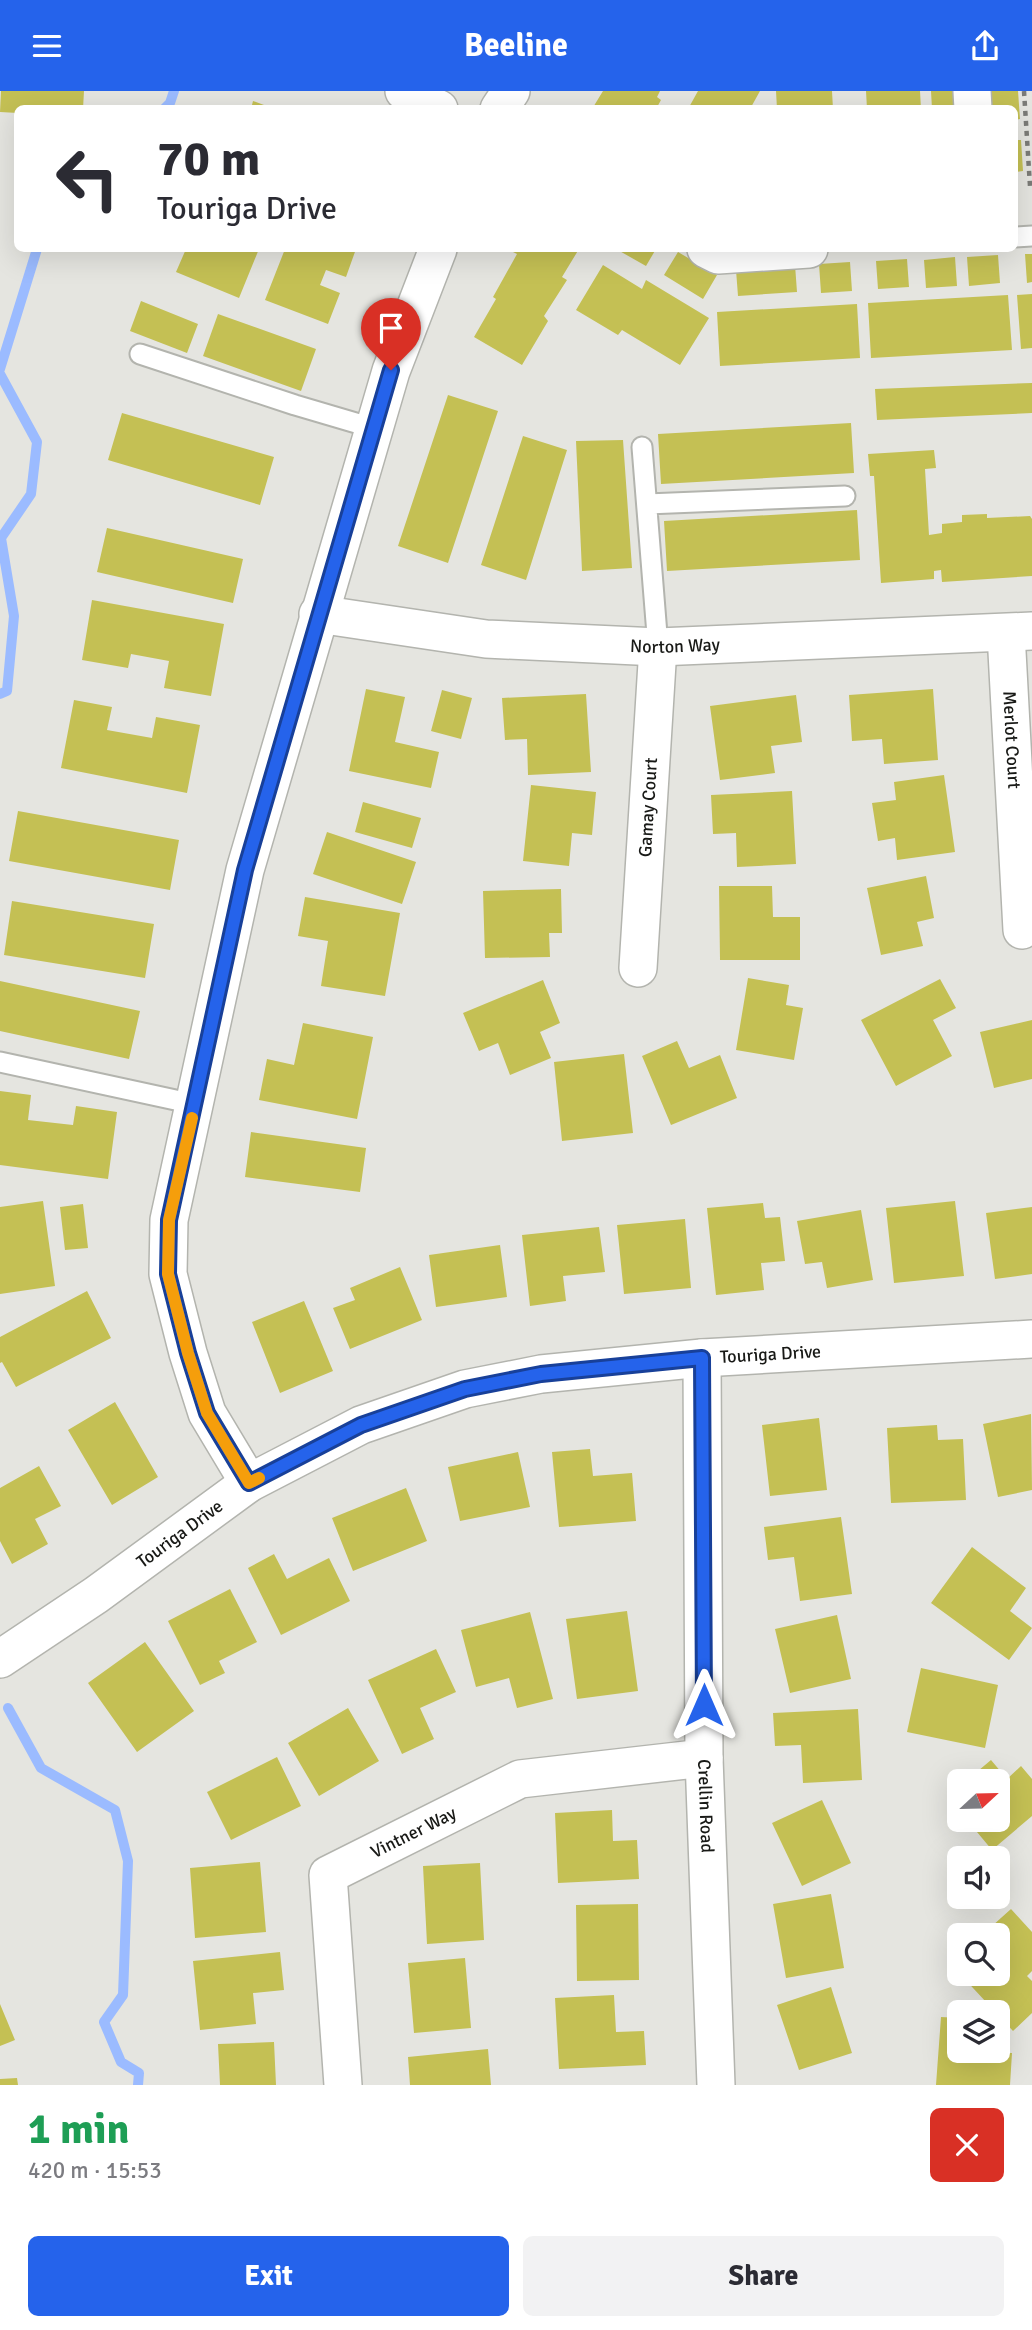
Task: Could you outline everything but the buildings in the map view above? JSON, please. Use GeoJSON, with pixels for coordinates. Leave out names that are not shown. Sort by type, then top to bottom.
{"type":"FeatureCollection","features":[{"type":"Feature","properties":{"kind":"street"},"geometry":{"type":"LineString","coordinates":[[404,91],[431,105]]}},
{"type":"Feature","properties":{"kind":"street"},"geometry":{"type":"LineString","coordinates":[[249,1483],[207,1413],[188,1353],[168,1274],[169,1220],[245,870],[391,370],[437,252]]}},
{"type":"Feature","properties":{"kind":"street"},"geometry":{"type":"LineString","coordinates":[[712,252],[718,255],[764,252]]}},
{"type":"Feature","properties":{"kind":"street","name":"Norton Way"},"geometry":{"type":"LineString","coordinates":[[318,614],[486,639],[659,647],[1019,632]]}},
{"type":"Feature","properties":{"kind":"street","name":"Merlot Court"},"geometry":{"type":"LineString","coordinates":[[1019,632],[1022,930]]}},
{"type":"Feature","properties":{"kind":"street","name":"Gamay Court"},"geometry":{"type":"LineString","coordinates":[[638,968],[659,647]]}},
{"type":"Feature","properties":{"kind":"street","name":"Touriga Drive"},"geometry":{"type":"LineString","coordinates":[[0,1659],[96,1595],[249,1483],[361,1425],[465,1389],[541,1374],[702,1358],[1032,1339]]}},
{"type":"Feature","properties":{"kind":"street","name":"Crellin Road"},"geometry":{"type":"LineString","coordinates":[[702,1358],[704,1758],[716,2085]]}},
{"type":"Feature","properties":{"kind":"street","name":"Vintner Way"},"geometry":{"type":"LineString","coordinates":[[343,2085],[328,1875],[520,1779],[704,1758]]}},
{"type":"Feature","properties":{"kind":"lane"},"geometry":{"type":"LineString","coordinates":[[140,354],[373,428]]}},
{"type":"Feature","properties":{"kind":"lane"},"geometry":{"type":"LineString","coordinates":[[642,447],[659,647]]}},
{"type":"Feature","properties":{"kind":"lane"},"geometry":{"type":"LineString","coordinates":[[647,504],[845,496]]}},
{"type":"Feature","properties":{"kind":"lane"},"geometry":{"type":"LineString","coordinates":[[0,1062],[194,1104]]}},
{"type":"Feature","properties":{"kind":"path"},"geometry":{"type":"LineString","coordinates":[[1024,91],[1032,186]]}},
{"type":"Feature","properties":{"kind":"waterway"},"geometry":{"type":"LineString","coordinates":[[168,105],[174,91]]}},
{"type":"Feature","properties":{"kind":"waterway"},"geometry":{"type":"LineString","coordinates":[[0,369],[36,252]]}},
{"type":"Feature","properties":{"kind":"waterway"},"geometry":{"type":"LineString","coordinates":[[0,374],[37,442],[31,494],[1,538],[14,616],[7,691],[0,694]]}},
{"type":"Feature","properties":{"kind":"waterway"},"geometry":{"type":"LineString","coordinates":[[8,1708],[41,1768],[115,1810],[128,1861],[123,1995],[104,2022],[121,2062],[139,2073],[138,2085]]}},
{"type":"Feature","properties":{"kind":"slow traffic"},"geometry":{"type":"LineString","coordinates":[[192,1118],[169,1220],[168,1274],[207,1413],[249,1483],[259,1478]]}},
{"type":"Feature","properties":{"kind":"route"},"geometry":{"type":"LineString","coordinates":[[391,370],[245,870],[169,1220],[168,1274],[207,1413],[249,1483],[361,1425],[465,1389],[541,1374],[702,1358],[704,1705]]}}]}
